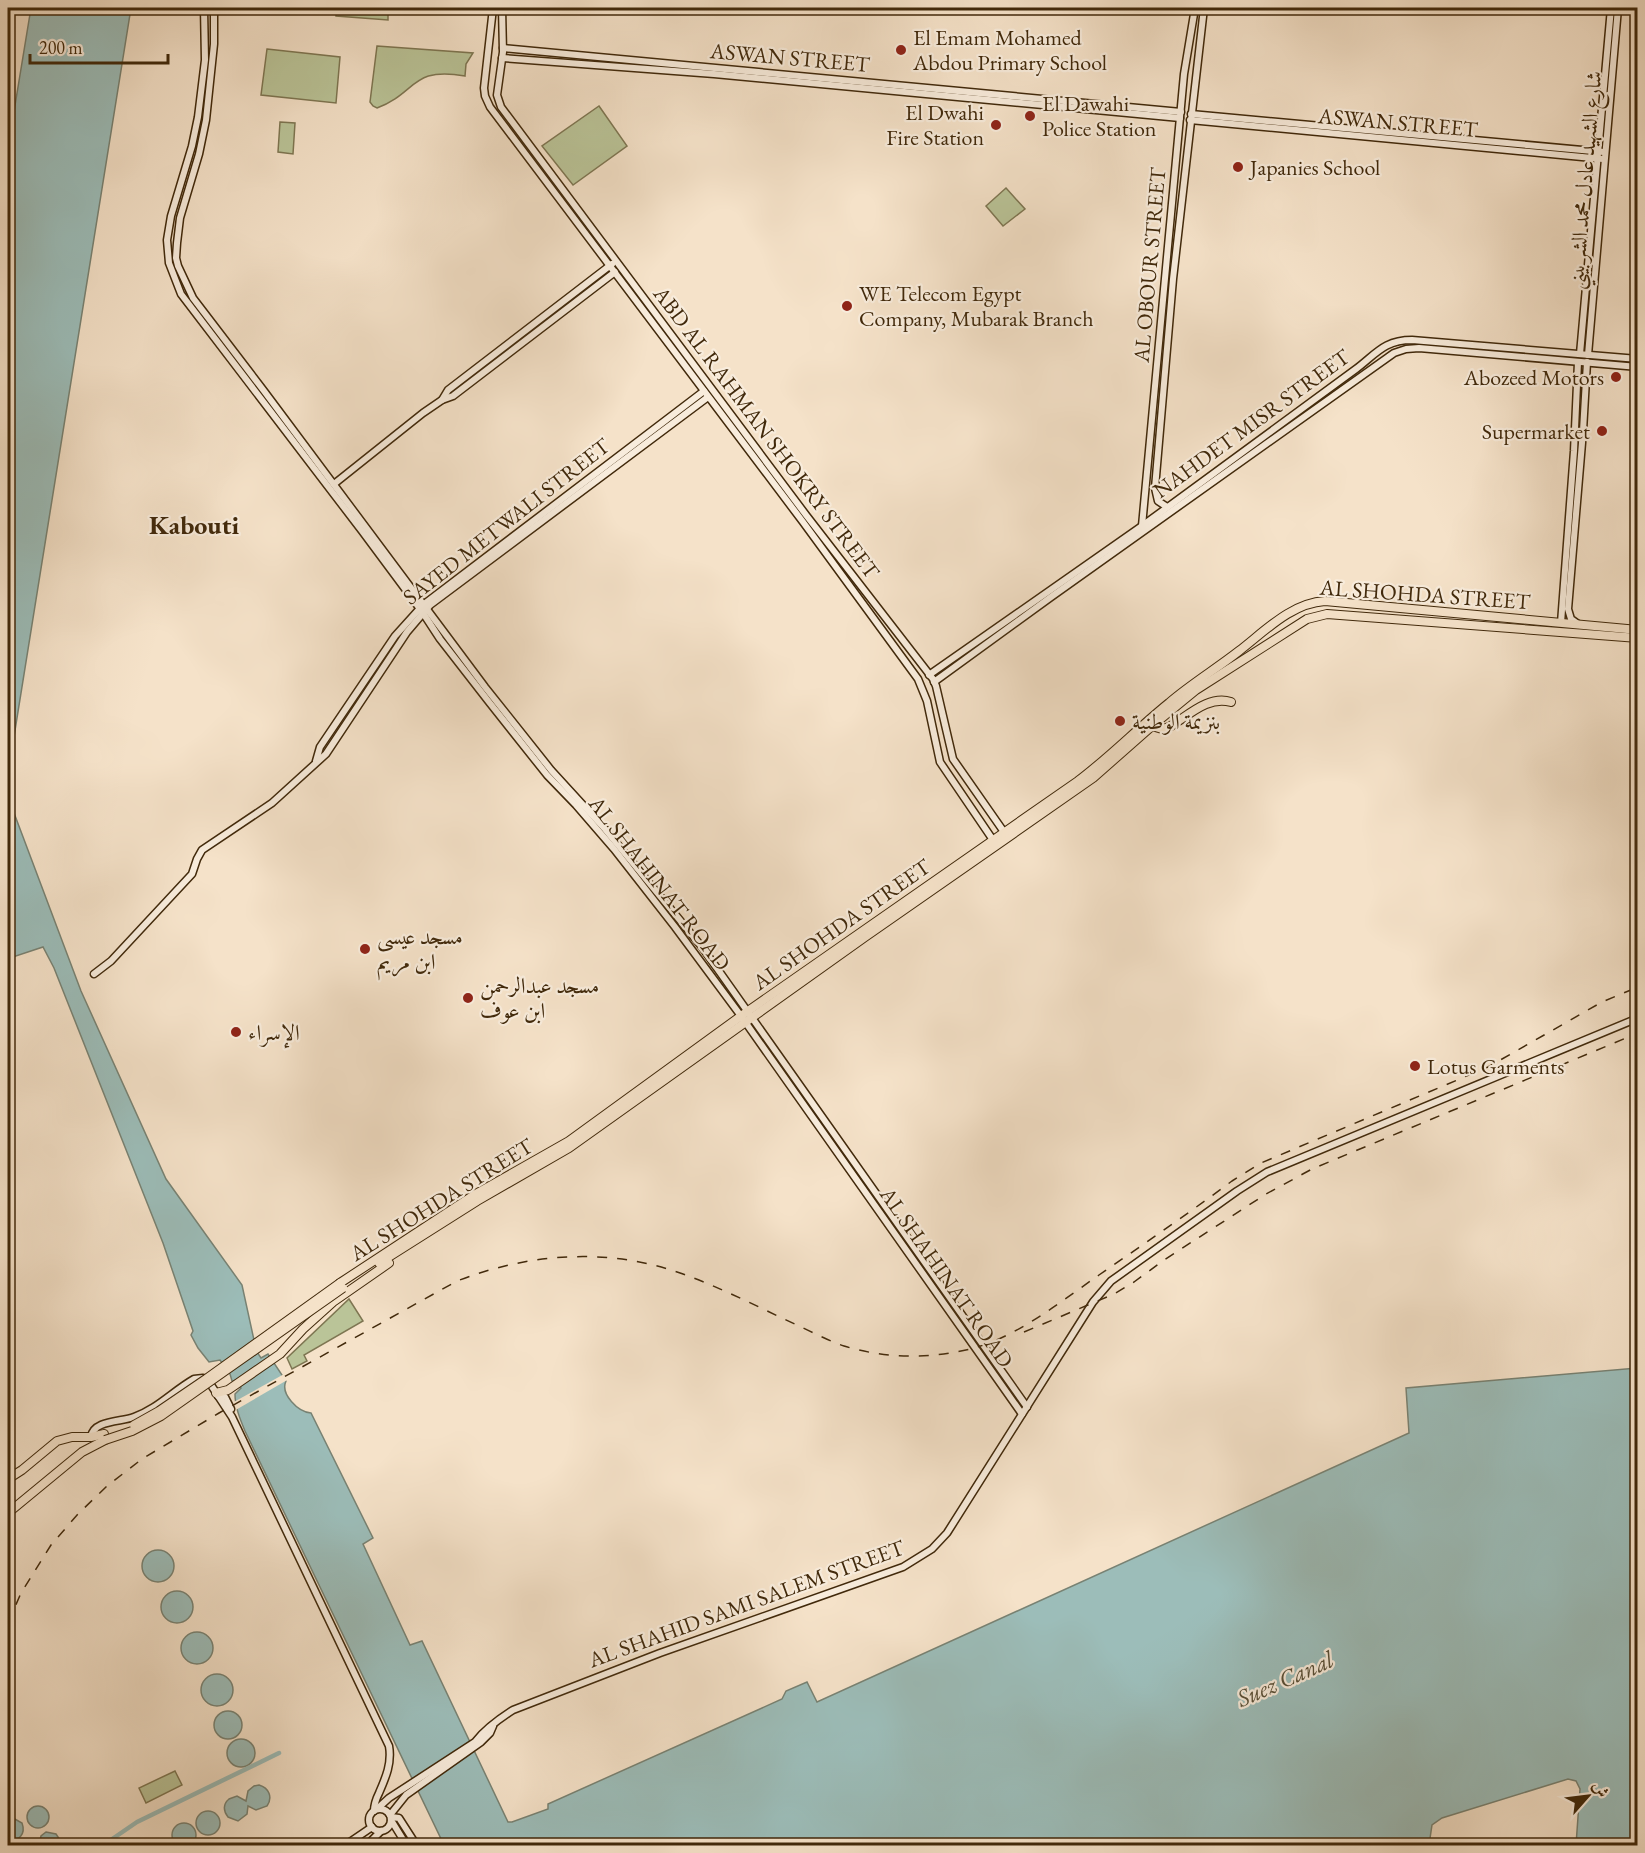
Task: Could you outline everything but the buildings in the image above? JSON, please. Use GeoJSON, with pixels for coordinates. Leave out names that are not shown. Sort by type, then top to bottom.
{"type":"FeatureCollection","features":[{"type":"Feature","properties":{"kind":"highway","name":"AL SHOHDA STREET"},"geometry":{"type":"LineString","coordinates":[[838,953],[1089,773],[1179,694],[1299,608],[1325,601],[1579,624],[1618,632]]}},
{"type":"Feature","properties":{"kind":"highway"},"geometry":{"type":"LineString","coordinates":[[1299,608],[1300,614],[1307,619]]}},
{"type":"Feature","properties":{"kind":"highway","name":"AL SHOHDA STREET"},"geometry":{"type":"LineString","coordinates":[[104,1437],[159,1411],[474,1195],[569,1141],[1093,778],[1196,690],[1307,619],[1327,614],[1637,634]]}},
{"type":"Feature","properties":{"kind":"highway"},"geometry":{"type":"LineString","coordinates":[[1282,618],[1288,620],[1291,628]]}},
{"type":"Feature","properties":{"kind":"highway"},"geometry":{"type":"LineString","coordinates":[[1152,726],[1162,729],[1169,727],[1212,701],[1231,702]]}},
{"type":"Feature","properties":{"kind":"highway","name":"AL SHOHDA STREET"},"geometry":{"type":"LineString","coordinates":[[342,1285],[477,1201],[569,1148],[747,1017]]}},
{"type":"Feature","properties":{"kind":"highway"},"geometry":{"type":"LineString","coordinates":[[220,1396],[280,1354],[318,1315],[349,1290],[399,1256],[410,1244]]}},
{"type":"Feature","properties":{"kind":"highway"},"geometry":{"type":"LineString","coordinates":[[8,1479],[57,1441],[72,1437],[104,1437]]}},
{"type":"Feature","properties":{"kind":"highway"},"geometry":{"type":"LineString","coordinates":[[8,1513],[74,1458],[104,1437]]}},
{"type":"Feature","properties":{"kind":"street"},"geometry":{"type":"LineString","coordinates":[[204,8],[205,60],[198,117],[168,232],[169,263],[186,301],[364,530]]}},
{"type":"Feature","properties":{"kind":"street"},"geometry":{"type":"LineString","coordinates":[[214,8],[214,44],[207,120],[180,218],[177,243],[178,266],[197,304],[333,484],[364,530]]}},
{"type":"Feature","properties":{"kind":"street","name":"ABD AL RAHMAN SHOKRY STREET"},"geometry":{"type":"LineString","coordinates":[[493,8],[484,82],[485,96],[495,114],[849,584],[922,686],[943,768],[993,840]]}},
{"type":"Feature","properties":{"kind":"street","name":"ABD AL RAHMAN SHOKRY STREET"},"geometry":{"type":"LineString","coordinates":[[502,8],[503,48],[497,95],[501,107],[576,210],[934,682],[948,743],[956,764],[1004,832]]}},
{"type":"Feature","properties":{"kind":"street","name":"AL OBOUR STREET"},"geometry":{"type":"LineString","coordinates":[[1142,526],[1184,74],[1195,8]]}},
{"type":"Feature","properties":{"kind":"street","name":"AL OBOUR STREET"},"geometry":{"type":"LineString","coordinates":[[1167,507],[1158,501],[1155,488],[1190,117],[1204,8]]}},
{"type":"Feature","properties":{"kind":"street","name":"شارع الشهيد عادل محمد الشربيني"},"geometry":{"type":"LineString","coordinates":[[1561,623],[1587,359],[1611,8]]}},
{"type":"Feature","properties":{"kind":"street","name":"شارع الشهيد عادل محمد الشربيني"},"geometry":{"type":"LineString","coordinates":[[1579,624],[1571,619],[1568,609],[1578,452],[1579,358],[1618,8]]}},
{"type":"Feature","properties":{"kind":"street","name":"ASWAN STREET"},"geometry":{"type":"LineString","coordinates":[[503,48],[1181,115]]}},
{"type":"Feature","properties":{"kind":"street"},"geometry":{"type":"LineString","coordinates":[[1189,48],[1192,54],[1199,51]]}},
{"type":"Feature","properties":{"kind":"street","name":"ASWAN STREET"},"geometry":{"type":"LineString","coordinates":[[502,58],[1181,115]]}},
{"type":"Feature","properties":{"kind":"street"},"geometry":{"type":"LineString","coordinates":[[1184,74],[1188,71],[1195,75]]}},
{"type":"Feature","properties":{"kind":"street","name":"ASWAN STREET"},"geometry":{"type":"LineString","coordinates":[[1190,117],[1600,155]]}},
{"type":"Feature","properties":{"kind":"street"},"geometry":{"type":"LineString","coordinates":[[509,133],[513,131],[513,123]]}},
{"type":"Feature","properties":{"kind":"street"},"geometry":{"type":"LineString","coordinates":[[518,145],[519,141],[525,139]]}},
{"type":"Feature","properties":{"kind":"street"},"geometry":{"type":"LineString","coordinates":[[570,214],[576,210]]}},
{"type":"Feature","properties":{"kind":"street"},"geometry":{"type":"LineString","coordinates":[[1170,229],[1179,231]]}},
{"type":"Feature","properties":{"kind":"street"},"geometry":{"type":"LineString","coordinates":[[442,400],[448,390],[616,262]]}},
{"type":"Feature","properties":{"kind":"street"},"geometry":{"type":"LineString","coordinates":[[333,484],[423,413],[442,400],[453,396],[621,268]]}},
{"type":"Feature","properties":{"kind":"street"},"geometry":{"type":"LineString","coordinates":[[649,319],[656,314]]}},
{"type":"Feature","properties":{"kind":"street","name":"NAHDET MISR STREET"},"geometry":{"type":"LineString","coordinates":[[929,675],[1142,526],[1386,345],[1401,340],[1412,340],[1456,347],[1579,358],[1638,367]]}},
{"type":"Feature","properties":{"kind":"street","name":"NAHDET MISR STREET"},"geometry":{"type":"LineString","coordinates":[[934,682],[1386,358],[1398,351],[1414,348],[1456,347]]}},
{"type":"Feature","properties":{"kind":"street","name":"NAHDET MISR STREET"},"geometry":{"type":"LineString","coordinates":[[1587,359],[1638,359]]}},
{"type":"Feature","properties":{"kind":"street","name":"SAYED METWALI STREET"},"geometry":{"type":"LineString","coordinates":[[94,974],[108,964],[192,874],[196,859],[202,850],[272,803],[316,761],[320,747],[395,636],[423,609],[706,394]]}},
{"type":"Feature","properties":{"kind":"street"},"geometry":{"type":"LineString","coordinates":[[1150,442],[1159,443]]}},
{"type":"Feature","properties":{"kind":"street","name":"AL SHAHINAT ROAD"},"geometry":{"type":"LineString","coordinates":[[364,530],[423,609],[551,770],[605,829],[691,933],[836,1151],[1022,1414]]}},
{"type":"Feature","properties":{"kind":"street"},"geometry":{"type":"LineString","coordinates":[[849,584],[854,578]]}},
{"type":"Feature","properties":{"kind":"street"},"geometry":{"type":"LineString","coordinates":[[856,594],[863,590]]}},
{"type":"Feature","properties":{"kind":"street","name":"AL SHAHINAT ROAD"},"geometry":{"type":"LineString","coordinates":[[423,609],[440,639],[540,766],[614,849],[747,1017],[843,1145],[1027,1407]]}},
{"type":"Feature","properties":{"kind":"street"},"geometry":{"type":"LineString","coordinates":[[958,655],[963,661]]}},
{"type":"Feature","properties":{"kind":"street"},"geometry":{"type":"LineString","coordinates":[[933,732],[939,733],[946,729]]}},
{"type":"Feature","properties":{"kind":"street"},"geometry":{"type":"LineString","coordinates":[[936,746],[943,742],[948,743]]}},
{"type":"Feature","properties":{"kind":"street"},"geometry":{"type":"LineString","coordinates":[[985,827],[990,826],[996,820]]}},
{"type":"Feature","properties":{"kind":"street"},"geometry":{"type":"LineString","coordinates":[[675,927],[680,926],[681,921]]}},
{"type":"Feature","properties":{"kind":"street"},"geometry":{"type":"LineString","coordinates":[[684,939],[685,935],[691,933]]}},
{"type":"Feature","properties":{"kind":"street","name":"AL SHAHID SAMI SALEM STREET"},"geometry":{"type":"LineString","coordinates":[[375,1810],[385,1801],[404,1792],[476,1744],[490,1733],[493,1726],[507,1714],[518,1708],[624,1666],[913,1562],[932,1549],[947,1533],[1104,1288],[1255,1179],[1284,1164],[1638,1018]]}},
{"type":"Feature","properties":{"kind":"street"},"geometry":{"type":"LineString","coordinates":[[823,1132],[829,1126]]}},
{"type":"Feature","properties":{"kind":"street"},"geometry":{"type":"LineString","coordinates":[[836,1151],[843,1145]]}},
{"type":"Feature","properties":{"kind":"street"},"geometry":{"type":"LineString","coordinates":[[901,1242],[905,1242],[907,1237]]}},
{"type":"Feature","properties":{"kind":"street"},"geometry":{"type":"LineString","coordinates":[[91,1437],[92,1431],[97,1426],[131,1418],[147,1411],[198,1378],[207,1381],[232,1410],[232,1417],[389,1746],[388,1770],[374,1803],[375,1810],[370,1818],[372,1827]]}},
{"type":"Feature","properties":{"kind":"street"},"geometry":{"type":"LineString","coordinates":[[366,1845],[388,1827],[404,1792]]}},
{"type":"Feature","properties":{"kind":"street"},"geometry":{"type":"LineString","coordinates":[[375,1810],[385,1810],[407,1845]]}},
{"type":"Feature","properties":{"kind":"street"},"geometry":{"type":"LineString","coordinates":[[391,1817],[399,1818],[417,1845]]}},
{"type":"Feature","properties":{"kind":"street"},"geometry":{"type":"LineString","coordinates":[[372,1827],[381,1831]]}},
{"type":"Feature","properties":{"kind":"street"},"geometry":{"type":"LineString","coordinates":[[344,1845],[372,1827]]}},
{"type":"Feature","properties":{"kind":"green space"},"geometry":{"type":"Polygon","coordinates":[[[336,8],[388,8],[388,20],[336,16],[336,8]]]}},
{"type":"Feature","properties":{"kind":"green space"},"geometry":{"type":"Polygon","coordinates":[[[377,46],[473,53],[466,64],[465,76],[447,74],[424,78],[390,102],[377,108],[370,102],[377,46]]]}},
{"type":"Feature","properties":{"kind":"green space"},"geometry":{"type":"Polygon","coordinates":[[[267,49],[340,57],[336,103],[261,95],[267,49]]]}},
{"type":"Feature","properties":{"kind":"green space"},"geometry":{"type":"Polygon","coordinates":[[[599,106],[627,146],[573,185],[542,146],[599,106]]]}},
{"type":"Feature","properties":{"kind":"green space"},"geometry":{"type":"Polygon","coordinates":[[[280,122],[295,123],[293,154],[278,152],[280,122]]]}},
{"type":"Feature","properties":{"kind":"green space"},"geometry":{"type":"Polygon","coordinates":[[[1006,188],[1025,209],[1003,226],[986,206],[1006,188]]]}},
{"type":"Feature","properties":{"kind":"green space"},"geometry":{"type":"Polygon","coordinates":[[[349,1299],[363,1321],[304,1355],[307,1361],[292,1369],[287,1358],[349,1299]]]}},
{"type":"Feature","properties":{"kind":"green space"},"geometry":{"type":"Polygon","coordinates":[[[175,1771],[182,1785],[146,1803],[139,1788],[175,1771]]]}},
{"type":"Feature","properties":{"kind":"water"},"geometry":{"type":"Polygon","coordinates":[[[31,8],[131,8],[8,774],[8,148],[31,8]]]}},
{"type":"Feature","properties":{"kind":"water","name":"Suez Canal"},"geometry":{"type":"Polygon","coordinates":[[[8,797],[81,991],[166,1179],[242,1285],[254,1340],[251,1343],[261,1358],[268,1354],[286,1381],[286,1391],[291,1402],[311,1413],[373,1538],[363,1544],[410,1645],[422,1641],[508,1822],[548,1809],[548,1804],[782,1699],[786,1691],[807,1682],[817,1702],[1409,1433],[1406,1388],[1637,1368],[1637,1845],[1576,1845],[1580,1789],[1576,1781],[1568,1779],[1442,1818],[1432,1825],[1429,1845],[444,1845],[245,1431],[235,1399],[235,1394],[241,1388],[237,1380],[232,1381],[220,1360],[209,1362],[191,1335],[193,1331],[163,1243],[54,968],[43,947],[10,958],[8,956],[8,797]]]}},
{"type":"Feature","properties":{"kind":"water"},"geometry":{"type":"Polygon","coordinates":[[[158,1550],[169,1555],[174,1566],[169,1577],[158,1582],[147,1577],[142,1566],[147,1555],[158,1550]]]}},
{"type":"Feature","properties":{"kind":"water"},"geometry":{"type":"Polygon","coordinates":[[[177,1591],[188,1596],[193,1607],[188,1618],[177,1623],[166,1618],[161,1607],[166,1596],[177,1591]]]}},
{"type":"Feature","properties":{"kind":"water"},"geometry":{"type":"Polygon","coordinates":[[[197,1632],[208,1637],[213,1648],[208,1659],[197,1664],[186,1659],[181,1648],[186,1637],[197,1632]]]}},
{"type":"Feature","properties":{"kind":"water"},"geometry":{"type":"Polygon","coordinates":[[[217,1674],[228,1679],[233,1690],[228,1701],[217,1706],[206,1701],[201,1690],[206,1679],[217,1674]]]}},
{"type":"Feature","properties":{"kind":"water"},"geometry":{"type":"Polygon","coordinates":[[[228,1711],[238,1715],[242,1725],[238,1735],[228,1739],[218,1735],[214,1725],[218,1715],[228,1711]]]}},
{"type":"Feature","properties":{"kind":"water"},"geometry":{"type":"Polygon","coordinates":[[[241,1739],[251,1743],[255,1753],[251,1763],[241,1767],[231,1763],[227,1753],[231,1743],[241,1739]]]}},
{"type":"Feature","properties":{"kind":"water"},"geometry":{"type":"Polygon","coordinates":[[[259,1785],[269,1793],[270,1799],[267,1806],[256,1810],[248,1806],[247,1814],[238,1821],[228,1817],[224,1808],[227,1801],[237,1796],[246,1801],[248,1791],[259,1785]]]}},
{"type":"Feature","properties":{"kind":"water"},"geometry":{"type":"Polygon","coordinates":[[[38,1806],[46,1809],[49,1817],[46,1825],[38,1828],[30,1825],[27,1817],[30,1809],[38,1806]]]}},
{"type":"Feature","properties":{"kind":"water"},"geometry":{"type":"Polygon","coordinates":[[[208,1811],[217,1814],[220,1823],[217,1832],[208,1835],[199,1832],[196,1823],[199,1814],[208,1811]]]}},
{"type":"Feature","properties":{"kind":"water"},"geometry":{"type":"Polygon","coordinates":[[[13,1818],[22,1823],[23,1831],[21,1836],[12,1840],[8,1839],[8,1819],[13,1818]]]}},
{"type":"Feature","properties":{"kind":"water"},"geometry":{"type":"Polygon","coordinates":[[[184,1823],[189,1824],[195,1830],[195,1840],[189,1846],[184,1847],[179,1846],[173,1840],[172,1835],[173,1830],[179,1824],[184,1823]]]}},
{"type":"Feature","properties":{"kind":"water"},"geometry":{"type":"Polygon","coordinates":[[[46,1832],[56,1834],[60,1845],[39,1845],[41,1836],[46,1832]]]}},
{"type":"Feature","properties":{"kind":"pier"},"geometry":{"type":"Polygon","coordinates":[[[286,1373],[289,1379],[234,1411],[232,1403],[286,1373]]]}},
{"type":"Feature","properties":{"kind":"waterway"},"geometry":{"type":"LineString","coordinates":[[102,1846],[137,1822],[279,1753]]}},
{"type":"Feature","properties":{"kind":"railway"},"geometry":{"type":"LineString","coordinates":[[8,1623],[21,1593],[51,1545],[107,1486],[142,1459],[219,1413],[457,1281],[512,1264],[541,1259],[598,1257],[627,1260],[655,1265],[683,1274],[844,1346],[876,1353],[909,1356],[958,1352],[991,1342],[1039,1317],[1261,1163],[1488,1067],[1602,1002],[1638,987]]}},
{"type":"Feature","properties":{"kind":"railway"},"geometry":{"type":"LineString","coordinates":[[1024,1332],[1114,1294],[1266,1194],[1312,1169],[1638,1033]]}},
{"type":"Feature","properties":{"kind":"place","name":"El Emam Mohamed Abdou Primary School"},"geometry":{"type":"Point","coordinates":[901,50]}},
{"type":"Feature","properties":{"kind":"place","name":"El Dawahi Police Station"},"geometry":{"type":"Point","coordinates":[1030,116]}},
{"type":"Feature","properties":{"kind":"place","name":"El Dwahi Fire Station"},"geometry":{"type":"Point","coordinates":[996,125]}},
{"type":"Feature","properties":{"kind":"place","name":"Japanies School"},"geometry":{"type":"Point","coordinates":[1238,167]}},
{"type":"Feature","properties":{"kind":"place","name":"WE Telecom Egypt Company, Mubarak Branch"},"geometry":{"type":"Point","coordinates":[847,306]}},
{"type":"Feature","properties":{"kind":"place","name":"Abozeed Motors"},"geometry":{"type":"Point","coordinates":[1616,377]}},
{"type":"Feature","properties":{"kind":"place","name":"Supermarket"},"geometry":{"type":"Point","coordinates":[1602,431]}},
{"type":"Feature","properties":{"kind":"place","name":"بنزيمة الوطنية"},"geometry":{"type":"Point","coordinates":[1120,721]}},
{"type":"Feature","properties":{"kind":"place","name":"مسجد عيسى ابن مريم"},"geometry":{"type":"Point","coordinates":[365,949]}},
{"type":"Feature","properties":{"kind":"place","name":"مسجد عبدالرحمن ابن عوف"},"geometry":{"type":"Point","coordinates":[468,998]}},
{"type":"Feature","properties":{"kind":"place","name":"الإسراء"},"geometry":{"type":"Point","coordinates":[236,1032]}},
{"type":"Feature","properties":{"kind":"place","name":"Lotus Garments"},"geometry":{"type":"Point","coordinates":[1415,1066]}},
{"type":"Feature","properties":{"kind":"district","name":"Kabouti"},"geometry":{"type":"Point","coordinates":[194,525]}}]}
